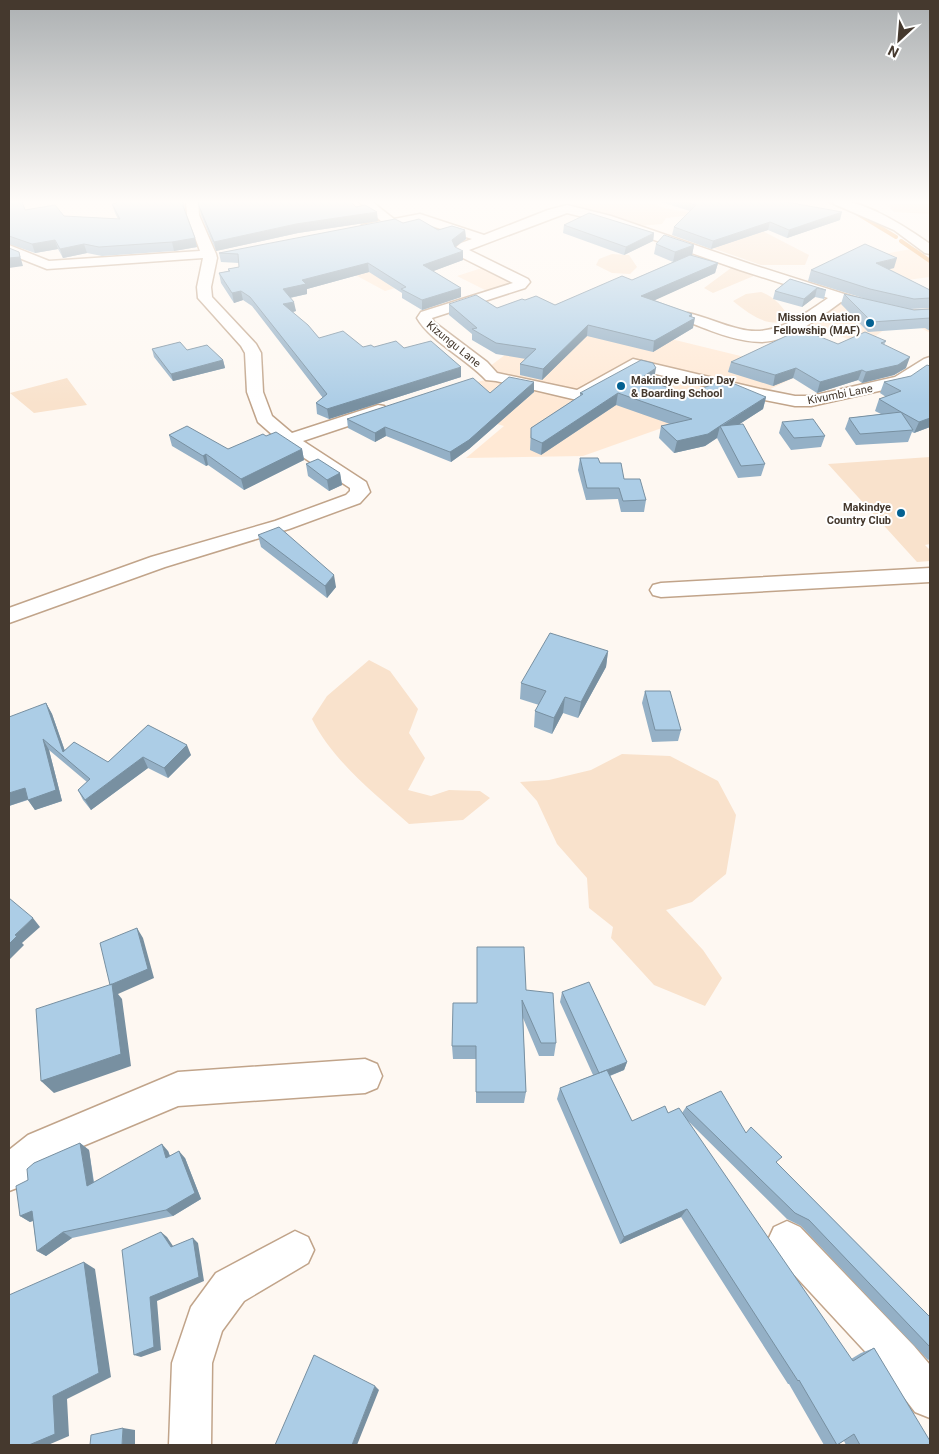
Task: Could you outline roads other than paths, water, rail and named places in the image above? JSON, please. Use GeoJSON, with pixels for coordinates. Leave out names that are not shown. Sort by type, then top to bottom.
{"type":"FeatureCollection","features":[{"type":"Feature","properties":{"kind":"street"},"geometry":{"type":"LineString","coordinates":[[9,616],[158,562],[282,525],[353,499],[360,492],[359,486],[289,440],[264,418],[255,392],[253,353],[248,344],[205,298],[204,287],[209,269]]}},
{"type":"Feature","properties":{"kind":"street","name":"Kizungu Lane"},"geometry":{"type":"LineString","coordinates":[[492,376],[481,365],[428,325],[424,318],[426,315],[504,291],[523,282],[496,269]]}},
{"type":"Feature","properties":{"kind":"street","name":"Kizungu Lane"},"geometry":{"type":"LineString","coordinates":[[755,269],[839,297],[896,313],[910,315],[930,314]]}},
{"type":"Feature","properties":{"kind":"street"},"geometry":{"type":"LineString","coordinates":[[688,317],[751,336],[765,337],[780,332],[839,297]]}},
{"type":"Feature","properties":{"kind":"street","name":"Kivumbi Lane"},"geometry":{"type":"LineString","coordinates":[[471,381],[492,376],[577,395],[583,394],[633,364],[760,394],[795,401],[812,401],[900,381],[930,362]]}},
{"type":"Feature","properties":{"kind":"street"},"geometry":{"type":"LineString","coordinates":[[289,440],[396,404]]}},
{"type":"Feature","properties":{"kind":"street"},"geometry":{"type":"LineString","coordinates":[[661,590],[930,575]]}},
{"type":"Feature","properties":{"kind":"street"},"geometry":{"type":"LineString","coordinates":[[9,1174],[40,1147],[178,1089],[365,1076]]}},
{"type":"Feature","properties":{"kind":"street"},"geometry":{"type":"LineString","coordinates":[[787,1240],[900,1360],[930,1397]]}},
{"type":"Feature","properties":{"kind":"street"},"geometry":{"type":"LineString","coordinates":[[190,1445],[192,1363],[205,1321],[230,1287],[295,1250]]}},
{"type":"Feature","properties":{"kind":"place","name":"Mission Aviation Fellowship (MAF)"},"geometry":{"type":"Point","coordinates":[870,323]}},
{"type":"Feature","properties":{"kind":"place","name":"Makindye Junior Day & Boarding School"},"geometry":{"type":"Point","coordinates":[621,386]}},
{"type":"Feature","properties":{"kind":"place","name":"Makindye Country Club"},"geometry":{"type":"Point","coordinates":[901,513]}}]}
